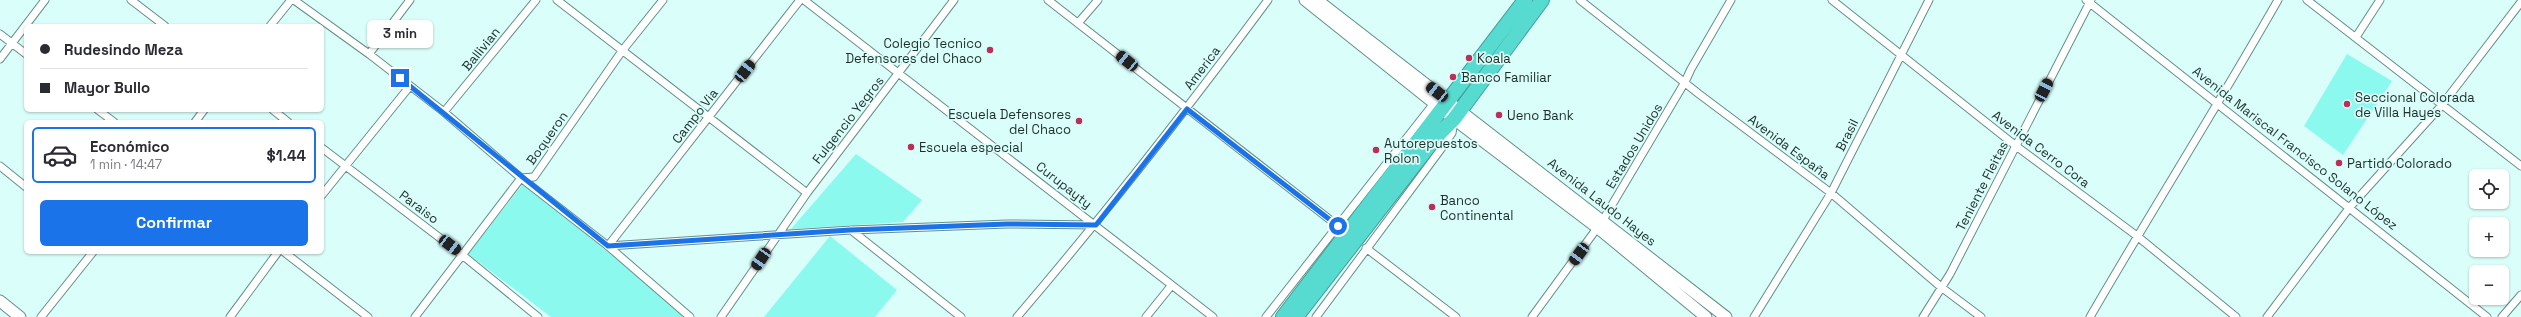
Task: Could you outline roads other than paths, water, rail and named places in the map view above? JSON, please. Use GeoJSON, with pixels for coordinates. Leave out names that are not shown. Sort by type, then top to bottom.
{"type":"FeatureCollection","features":[{"type":"Feature","properties":{"kind":"highway"},"geometry":{"type":"LineString","coordinates":[[1283,317],[1442,104],[1525,0]]}},
{"type":"Feature","properties":{"kind":"highway"},"geometry":{"type":"LineString","coordinates":[[1296,317],[1436,137],[1457,115],[1542,0]]}},
{"type":"Feature","properties":{"kind":"street"},"geometry":{"type":"LineString","coordinates":[[27,24],[45,0]]}},
{"type":"Feature","properties":{"kind":"street"},"geometry":{"type":"LineString","coordinates":[[131,0],[162,24]]}},
{"type":"Feature","properties":{"kind":"street"},"geometry":{"type":"LineString","coordinates":[[272,24],[293,0],[368,54],[444,112],[521,178],[608,246],[690,317]]}},
{"type":"Feature","properties":{"kind":"street"},"geometry":{"type":"LineString","coordinates":[[368,54],[410,0]]}},
{"type":"Feature","properties":{"kind":"street","name":"Ballivian"},"geometry":{"type":"LineString","coordinates":[[444,112],[536,0]]}},
{"type":"Feature","properties":{"kind":"street"},"geometry":{"type":"LineString","coordinates":[[557,0],[807,193]]}},
{"type":"Feature","properties":{"kind":"street","name":"Boqueron"},"geometry":{"type":"LineString","coordinates":[[415,317],[461,254],[521,178],[534,177],[622,51],[663,0]]}},
{"type":"Feature","properties":{"kind":"street","name":"Campo Via"},"geometry":{"type":"LineString","coordinates":[[608,246],[800,0]]}},
{"type":"Feature","properties":{"kind":"street","name":"Curupayty"},"geometry":{"type":"LineString","coordinates":[[804,0],[1096,225],[1212,317]]}},
{"type":"Feature","properties":{"kind":"street","name":"Fulgencio Yegros"},"geometry":{"type":"LineString","coordinates":[[721,317],[807,193],[954,0]]}},
{"type":"Feature","properties":{"kind":"street"},"geometry":{"type":"LineString","coordinates":[[1048,0],[1079,22],[1187,109],[1338,226]]}},
{"type":"Feature","properties":{"kind":"street"},"geometry":{"type":"LineString","coordinates":[[1079,22],[1098,0]]}},
{"type":"Feature","properties":{"kind":"street","name":"America"},"geometry":{"type":"LineString","coordinates":[[1017,317],[1096,225],[1187,109],[1268,0]]}},
{"type":"Feature","properties":{"kind":"street"},"geometry":{"type":"LineString","coordinates":[[1305,0],[1442,104]]}},
{"type":"Feature","properties":{"kind":"street"},"geometry":{"type":"LineString","coordinates":[[1317,0],[1442,104]]}},
{"type":"Feature","properties":{"kind":"street","name":"Avenida España"},"geometry":{"type":"LineString","coordinates":[[1580,0],[1830,193],[1941,287],[1981,317]]}},
{"type":"Feature","properties":{"kind":"street","name":"Estados Unidos"},"geometry":{"type":"LineString","coordinates":[[1532,317],[1600,224],[1685,82],[1690,69],[1731,0]]}},
{"type":"Feature","properties":{"kind":"street","name":"Avenida Cerro Cora"},"geometry":{"type":"LineString","coordinates":[[1832,0],[1902,54],[2016,146],[2137,236],[2236,317]]}},
{"type":"Feature","properties":{"kind":"street","name":"Brasil"},"geometry":{"type":"LineString","coordinates":[[1754,317],[1830,193],[1929,0]]}},
{"type":"Feature","properties":{"kind":"street"},"geometry":{"type":"LineString","coordinates":[[2090,317],[2137,236],[2219,104],[2278,0]]}},
{"type":"Feature","properties":{"kind":"street"},"geometry":{"type":"LineString","coordinates":[[2307,0],[2521,166]]}},
{"type":"Feature","properties":{"kind":"street"},"geometry":{"type":"LineString","coordinates":[[2356,38],[2380,0]]}},
{"type":"Feature","properties":{"kind":"street","name":"Avenida Mariscal Francisco Solano López"},"geometry":{"type":"LineString","coordinates":[[2089,1],[2487,317]]}},
{"type":"Feature","properties":{"kind":"street","name":"Teniente Fleitas"},"geometry":{"type":"LineString","coordinates":[[1923,317],[1950,274],[2089,1]]}},
{"type":"Feature","properties":{"kind":"street"},"geometry":{"type":"LineString","coordinates":[[2267,317],[2350,207],[2442,105],[2521,2]]}},
{"type":"Feature","properties":{"kind":"street"},"geometry":{"type":"LineString","coordinates":[[0,59],[24,27]]}},
{"type":"Feature","properties":{"kind":"street"},"geometry":{"type":"LineString","coordinates":[[0,34],[24,52]]}},
{"type":"Feature","properties":{"kind":"street"},"geometry":{"type":"LineString","coordinates":[[324,192],[410,86]]}},
{"type":"Feature","properties":{"kind":"street"},"geometry":{"type":"LineString","coordinates":[[1266,317],[1338,226],[1442,104]]}},
{"type":"Feature","properties":{"kind":"street","name":"Avenida Laudo Hayes"},"geometry":{"type":"LineString","coordinates":[[1442,104],[1726,317]]}},
{"type":"Feature","properties":{"kind":"street"},"geometry":{"type":"LineString","coordinates":[[101,112],[111,120]]}},
{"type":"Feature","properties":{"kind":"street"},"geometry":{"type":"LineString","coordinates":[[276,112],[286,120]]}},
{"type":"Feature","properties":{"kind":"street"},"geometry":{"type":"LineString","coordinates":[[1316,317],[1441,149],[1452,133],[1457,115]]}},
{"type":"Feature","properties":{"kind":"street","name":"Paraiso"},"geometry":{"type":"LineString","coordinates":[[324,150],[461,254],[538,317]]}},
{"type":"Feature","properties":{"kind":"street"},"geometry":{"type":"LineString","coordinates":[[0,166],[24,185]]}},
{"type":"Feature","properties":{"kind":"street"},"geometry":{"type":"LineString","coordinates":[[608,246],[850,230],[1007,224],[1096,225]]}},
{"type":"Feature","properties":{"kind":"street","name":"Avenida Laudo Hayes"},"geometry":{"type":"LineString","coordinates":[[1600,224],[1706,317]]}},
{"type":"Feature","properties":{"kind":"street"},"geometry":{"type":"LineString","coordinates":[[850,230],[961,317]]}},
{"type":"Feature","properties":{"kind":"street"},"geometry":{"type":"LineString","coordinates":[[1366,248],[1456,317]]}},
{"type":"Feature","properties":{"kind":"street"},"geometry":{"type":"LineString","coordinates":[[41,317],[91,254]]}},
{"type":"Feature","properties":{"kind":"street"},"geometry":{"type":"LineString","coordinates":[[230,317],[277,254]]}},
{"type":"Feature","properties":{"kind":"street"},"geometry":{"type":"LineString","coordinates":[[287,254],[368,317]]}},
{"type":"Feature","properties":{"kind":"street"},"geometry":{"type":"LineString","coordinates":[[1146,317],[1171,286]]}},
{"type":"Feature","properties":{"kind":"street"},"geometry":{"type":"LineString","coordinates":[[2502,317],[2521,295]]}},
{"type":"Feature","properties":{"kind":"street"},"geometry":{"type":"LineString","coordinates":[[0,302],[20,317]]}},
{"type":"Feature","properties":{"kind":"street"},"geometry":{"type":"LineString","coordinates":[[0,308],[11,317]]}},
{"type":"Feature","properties":{"kind":"place","name":"Colegio Tecnico Defensores del Chaco"},"geometry":{"type":"Point","coordinates":[990,50]}},
{"type":"Feature","properties":{"kind":"place","name":"Koala"},"geometry":{"type":"Point","coordinates":[1469,58]}},
{"type":"Feature","properties":{"kind":"place","name":"Banco Familiar"},"geometry":{"type":"Point","coordinates":[1453,77]}},
{"type":"Feature","properties":{"kind":"place","name":"Seccional Colorada de Villa Hayes"},"geometry":{"type":"Point","coordinates":[2347,104]}},
{"type":"Feature","properties":{"kind":"place","name":"Ueno Bank"},"geometry":{"type":"Point","coordinates":[1499,115]}},
{"type":"Feature","properties":{"kind":"place","name":"Escuela Defensores del Chaco"},"geometry":{"type":"Point","coordinates":[1079,121]}},
{"type":"Feature","properties":{"kind":"place","name":"Escuela especial"},"geometry":{"type":"Point","coordinates":[911,147]}},
{"type":"Feature","properties":{"kind":"place","name":"Autorepuestos Rolon"},"geometry":{"type":"Point","coordinates":[1376,150]}},
{"type":"Feature","properties":{"kind":"place","name":"Partido Colorado"},"geometry":{"type":"Point","coordinates":[2339,163]}},
{"type":"Feature","properties":{"kind":"place","name":"Banco Continental"},"geometry":{"type":"Point","coordinates":[1432,207]}}]}
